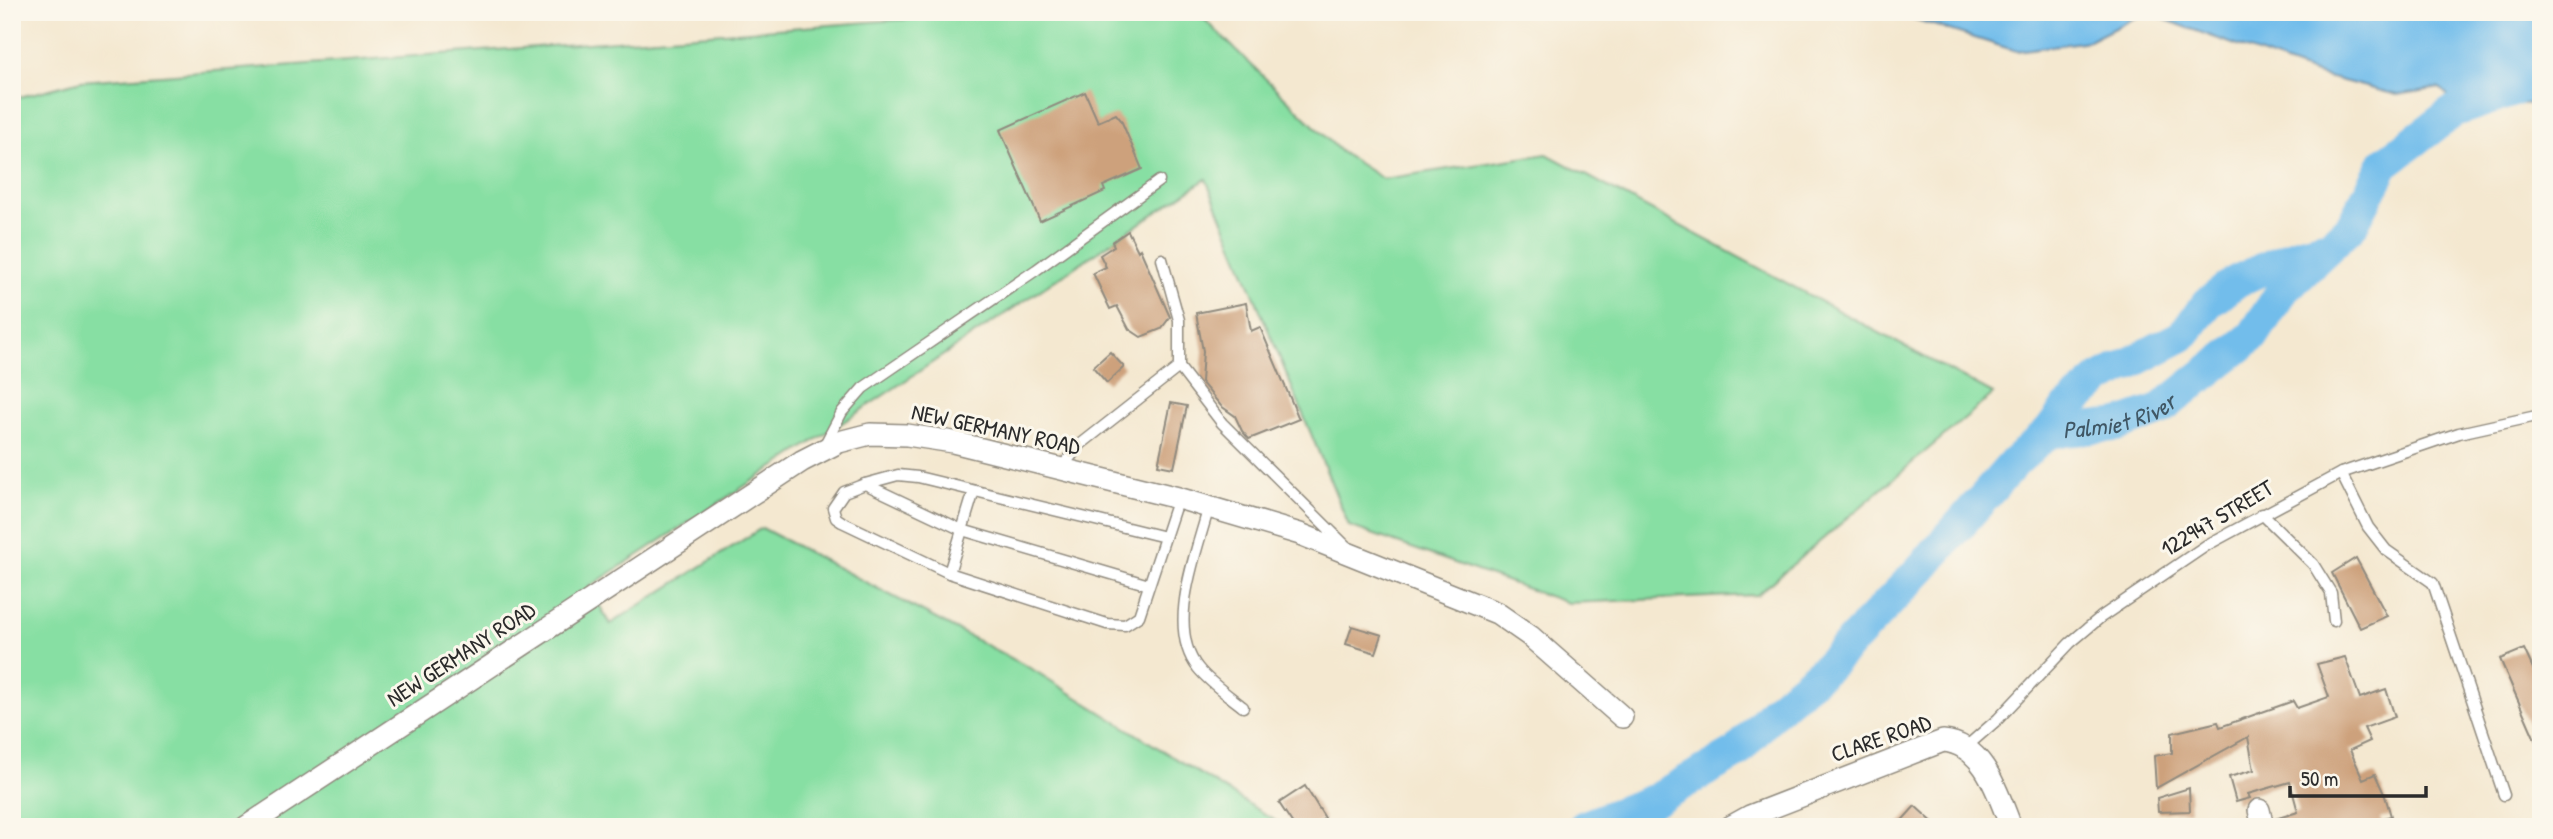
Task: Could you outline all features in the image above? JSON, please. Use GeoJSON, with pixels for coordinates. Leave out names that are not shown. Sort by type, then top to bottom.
{"type":"FeatureCollection","features":[{"type":"Feature","properties":{"kind":"street","name":"NEW GERMANY ROAD"},"geometry":{"type":"LineString","coordinates":[[246,827],[821,451],[839,442],[870,434],[907,435],[953,442],[1178,498],[1355,555],[1497,613],[1530,636],[1622,717]]}},
{"type":"Feature","properties":{"kind":"street","name":"CLARE ROAD"},"geometry":{"type":"LineString","coordinates":[[1730,827],[1933,743],[1954,742],[1966,747]]}},
{"type":"Feature","properties":{"kind":"street"},"geometry":{"type":"LineString","coordinates":[[1966,747],[1991,778],[2011,827]]}},
{"type":"Feature","properties":{"kind":"lane"},"geometry":{"type":"LineString","coordinates":[[821,451],[842,412],[863,388],[1036,270],[1159,181]]}},
{"type":"Feature","properties":{"kind":"lane"},"geometry":{"type":"LineString","coordinates":[[1162,259],[1179,320],[1179,367],[1222,423],[1355,555]]}},
{"type":"Feature","properties":{"kind":"lane"},"geometry":{"type":"LineString","coordinates":[[1060,469],[1081,444],[1179,367]]}},
{"type":"Feature","properties":{"kind":"lane","name":"122947 STREET"},"geometry":{"type":"LineString","coordinates":[[1966,747],[1998,719],[2070,643],[2101,617],[2207,545],[2341,473],[2459,433],[2541,415]]}},
{"type":"Feature","properties":{"kind":"lane"},"geometry":{"type":"LineString","coordinates":[[2341,473],[2368,527],[2386,550],[2398,561],[2425,576],[2436,590],[2504,795]]}},
{"type":"Feature","properties":{"kind":"lane"},"geometry":{"type":"LineString","coordinates":[[1165,537],[898,475],[844,492],[833,508],[836,518],[949,573],[1107,624],[1125,625],[1139,616],[1178,498]]}},
{"type":"Feature","properties":{"kind":"lane"},"geometry":{"type":"LineString","coordinates":[[864,484],[962,530],[1149,585]]}},
{"type":"Feature","properties":{"kind":"lane"},"geometry":{"type":"LineString","coordinates":[[949,573],[974,491]]}},
{"type":"Feature","properties":{"kind":"lane"},"geometry":{"type":"LineString","coordinates":[[1209,506],[1182,618],[1183,640],[1198,668],[1243,707]]}},
{"type":"Feature","properties":{"kind":"lane"},"geometry":{"type":"LineString","coordinates":[[2262,514],[2313,564],[2331,593],[2334,621]]}},
{"type":"Feature","properties":{"kind":"lane"},"geometry":{"type":"LineString","coordinates":[[2541,520],[2541,558]]}},
{"type":"Feature","properties":{"kind":"green space"},"geometry":{"type":"Polygon","coordinates":[[[1003,12],[1197,12],[1341,152],[1383,179],[1547,154],[1993,394],[1757,595],[1568,603],[1349,526],[1206,179],[851,417],[589,587],[610,624],[762,528],[1032,669],[1285,827],[12,827],[12,99],[81,81],[1003,12]]]}},
{"type":"Feature","properties":{"kind":"water"},"geometry":{"type":"Polygon","coordinates":[[[1892,12],[2541,12],[2541,104],[2455,102],[2440,88],[2397,95],[2316,74],[2155,16],[2134,18],[2089,41],[2016,51],[1892,12]]]}},
{"type":"Feature","properties":{"kind":"building"},"geometry":{"type":"Polygon","coordinates":[[[1085,92],[1098,122],[1116,114],[1121,120],[1142,169],[1103,186],[1105,191],[1040,221],[1000,130],[1085,92]]]}},
{"type":"Feature","properties":{"kind":"building"},"geometry":{"type":"Polygon","coordinates":[[[1128,231],[1138,251],[1140,249],[1170,317],[1161,329],[1141,337],[1129,329],[1117,306],[1110,309],[1093,273],[1106,267],[1100,255],[1114,246],[1112,242],[1128,231]]]}},
{"type":"Feature","properties":{"kind":"building"},"geometry":{"type":"Polygon","coordinates":[[[1246,303],[1251,331],[1260,327],[1299,419],[1249,439],[1235,416],[1221,406],[1201,382],[1203,351],[1196,313],[1246,303]]]}},
{"type":"Feature","properties":{"kind":"building"},"geometry":{"type":"Polygon","coordinates":[[[1110,352],[1124,367],[1107,383],[1093,367],[1110,352]]]}},
{"type":"Feature","properties":{"kind":"building"},"geometry":{"type":"Polygon","coordinates":[[[1171,403],[1187,406],[1174,468],[1158,465],[1171,403]]]}},
{"type":"Feature","properties":{"kind":"building"},"geometry":{"type":"Polygon","coordinates":[[[2356,558],[2387,616],[2360,628],[2332,573],[2356,558]]]}},
{"type":"Feature","properties":{"kind":"building"},"geometry":{"type":"Polygon","coordinates":[[[1352,626],[1382,635],[1376,653],[1346,644],[1352,626]]]}},
{"type":"Feature","properties":{"kind":"building"},"geometry":{"type":"Polygon","coordinates":[[[2524,649],[2541,686],[2541,753],[2500,659],[2524,649]]]}},
{"type":"Feature","properties":{"kind":"building"},"geometry":{"type":"Polygon","coordinates":[[[2345,657],[2360,698],[2386,689],[2395,717],[2364,728],[2370,741],[2350,750],[2363,779],[2375,774],[2385,796],[2391,816],[2380,819],[2383,827],[2276,827],[2275,819],[2298,812],[2290,782],[2248,794],[2250,798],[2236,802],[2229,777],[2254,770],[2248,737],[2156,788],[2154,756],[2172,753],[2172,733],[2218,722],[2220,727],[2293,701],[2297,708],[2329,697],[2317,664],[2345,657]]]}},
{"type":"Feature","properties":{"kind":"building"},"geometry":{"type":"Polygon","coordinates":[[[1305,786],[1325,818],[1312,827],[1295,827],[1279,803],[1305,786]]]}},
{"type":"Feature","properties":{"kind":"building"},"geometry":{"type":"Polygon","coordinates":[[[2189,788],[2190,811],[2158,812],[2157,798],[2189,788]]]}},
{"type":"Feature","properties":{"kind":"building"},"geometry":{"type":"Polygon","coordinates":[[[1915,806],[1938,827],[1896,827],[1915,806]]]}},
{"type":"Feature","properties":{"kind":"waterway","name":"Palmiet River"},"geometry":{"type":"LineString","coordinates":[[1584,827],[1654,800],[1736,753],[1774,711],[1827,667],[1917,573],[2015,462],[2049,432],[2118,425],[2158,411],[2253,336],[2282,291],[2352,225],[2385,163],[2454,111],[2512,91],[2541,69]]}},
{"type":"Feature","properties":{"kind":"waterway"},"geometry":{"type":"LineString","coordinates":[[2049,432],[2066,409],[2100,379],[2182,336],[2208,303],[2237,281],[2296,254],[2322,247]]}}]}
